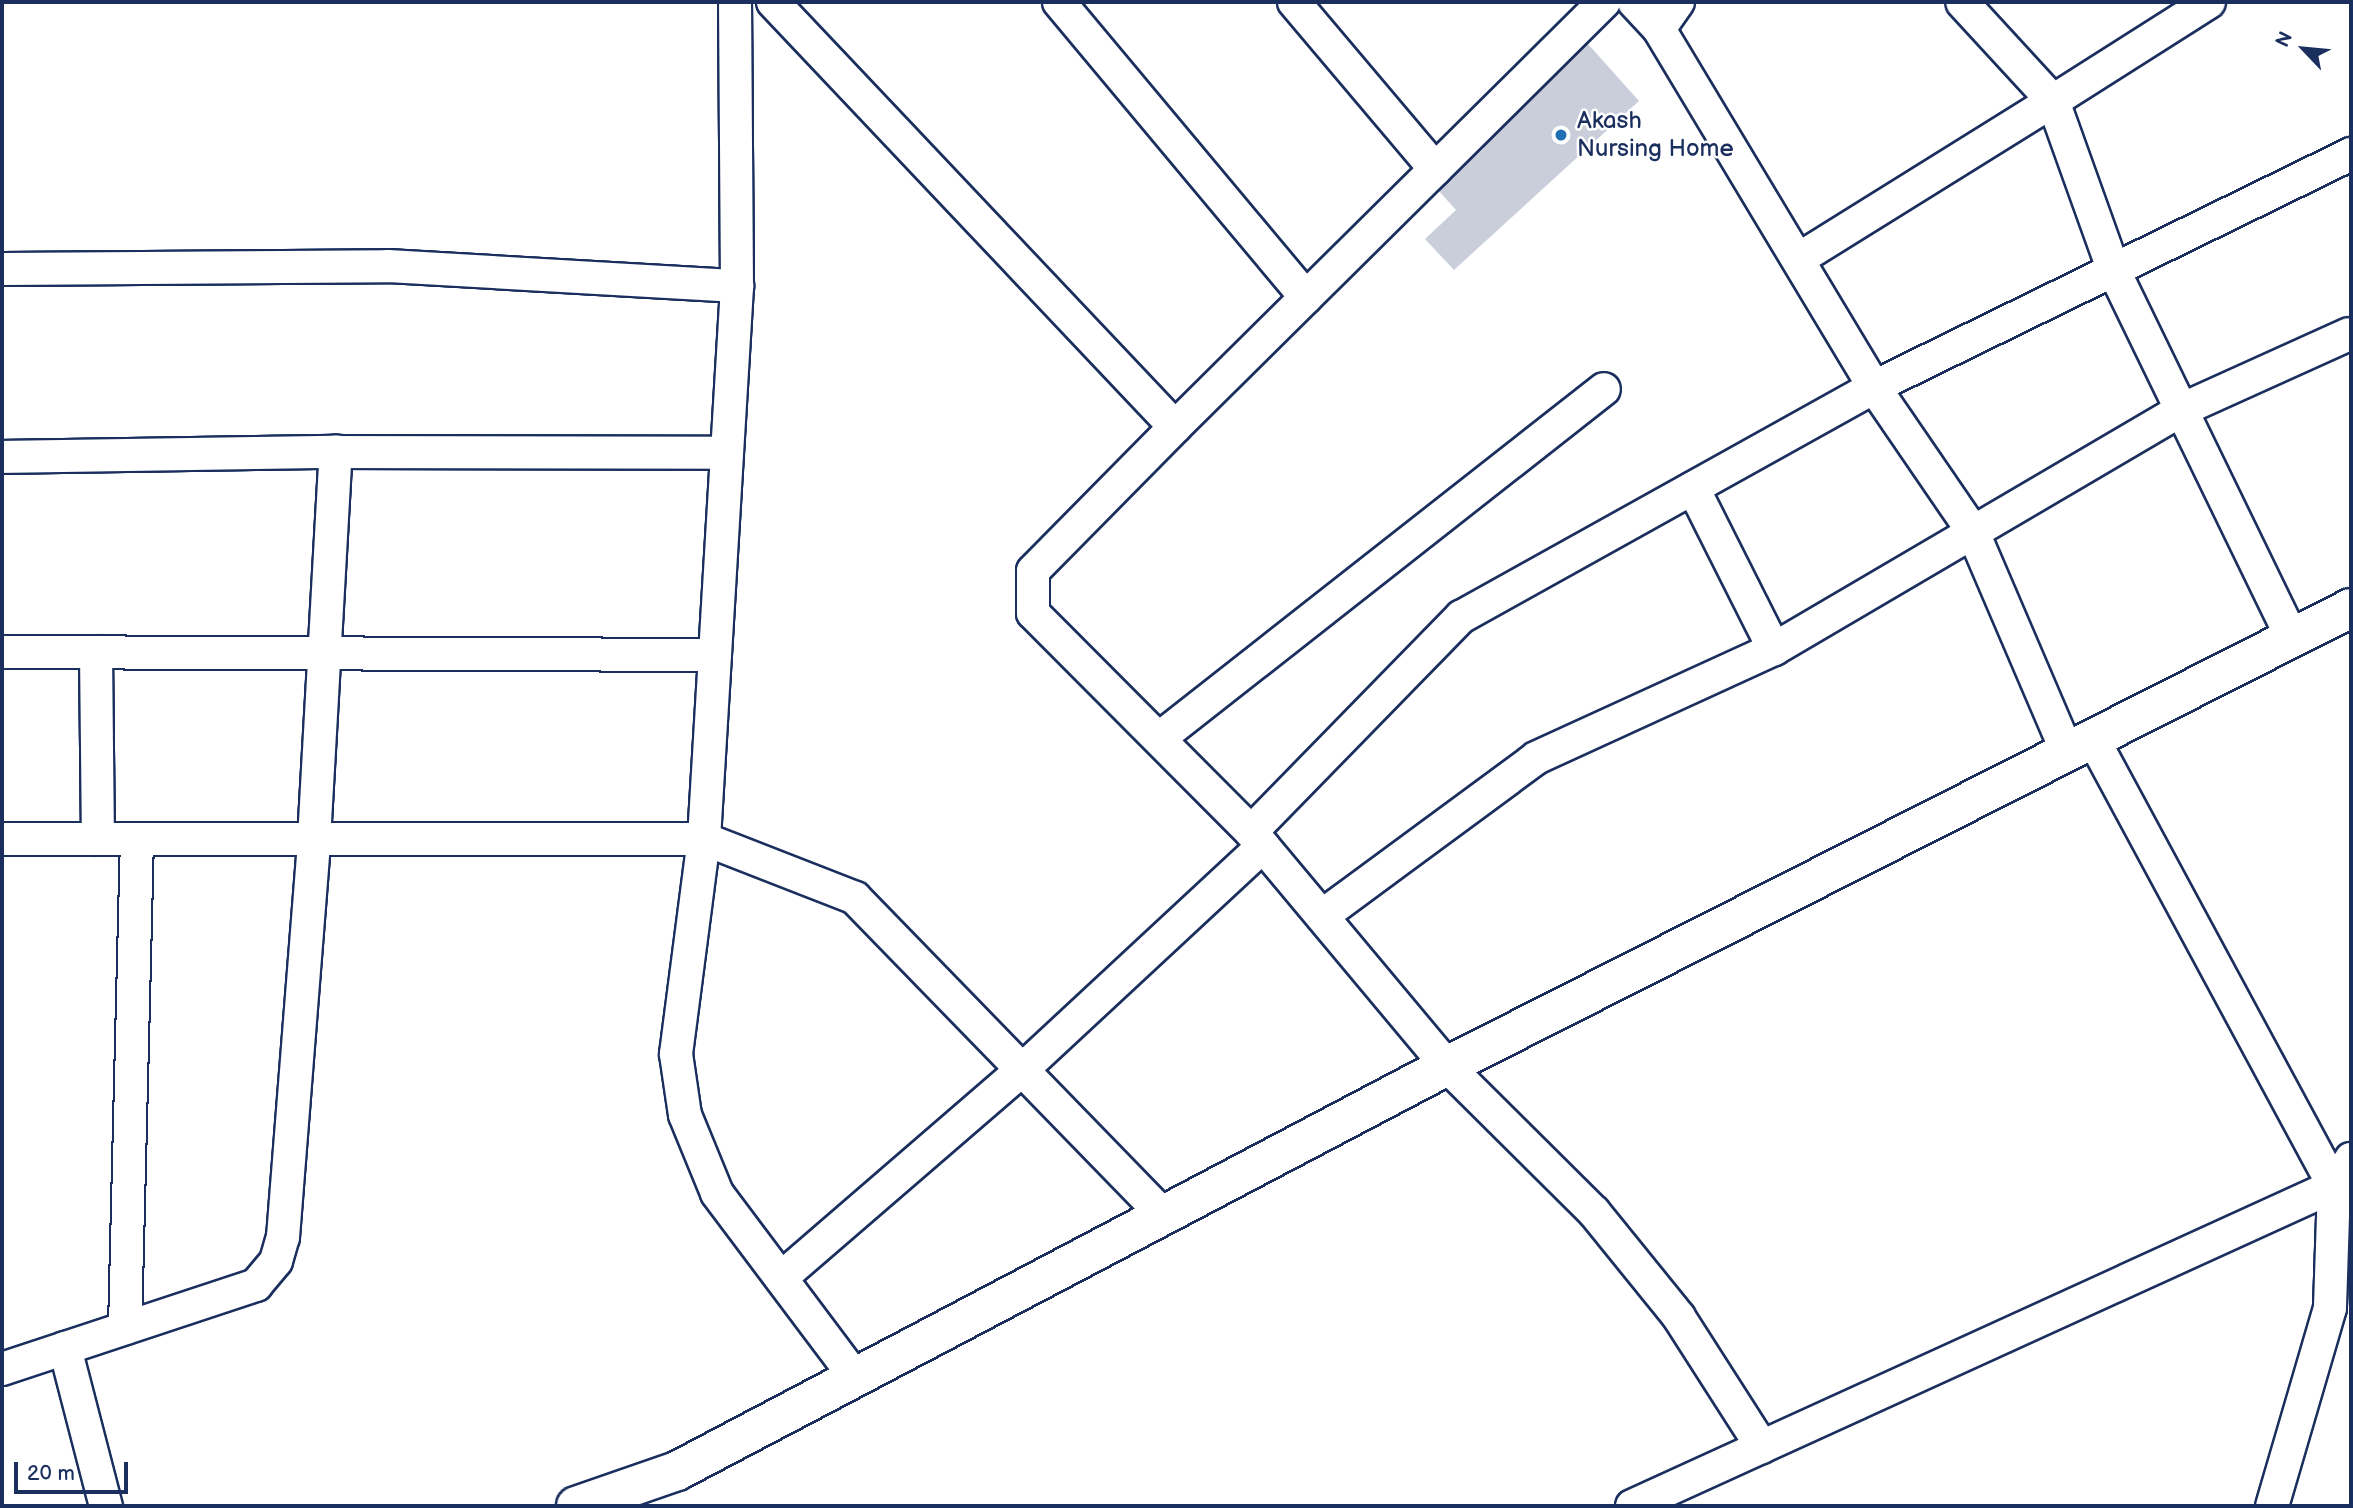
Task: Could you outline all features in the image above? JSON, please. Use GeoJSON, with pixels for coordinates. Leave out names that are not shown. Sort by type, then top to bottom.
{"type":"FeatureCollection","features":[{"type":"Feature","properties":{"kind":"street"},"geometry":{"type":"LineString","coordinates":[[735,2],[737,286],[704,839],[676,1054],[685,1115],[717,1193],[855,1377]]}},
{"type":"Feature","properties":{"kind":"street"},"geometry":{"type":"LineString","coordinates":[[773,2],[1175,427]]}},
{"type":"Feature","properties":{"kind":"street"},"geometry":{"type":"LineString","coordinates":[[1059,2],[1306,297]]}},
{"type":"Feature","properties":{"kind":"street"},"geometry":{"type":"LineString","coordinates":[[1294,2],[1435,169]]}},
{"type":"Feature","properties":{"kind":"street"},"geometry":{"type":"LineString","coordinates":[[1604,2],[1033,571],[1033,613],[1161,737],[1257,839],[1447,1066],[1594,1212],[1679,1317],[1762,1447]]}},
{"type":"Feature","properties":{"kind":"street"},"geometry":{"type":"LineString","coordinates":[[1634,2],[1659,29],[1802,257],[1874,387],[1972,530],[2079,743],[2334,1186],[2342,1249],[2330,1308],[2272,1506]]}},
{"type":"Feature","properties":{"kind":"street"},"geometry":{"type":"LineString","coordinates":[[1659,29],[1678,2]]}},
{"type":"Feature","properties":{"kind":"street"},"geometry":{"type":"LineString","coordinates":[[1962,2],[2053,101],[2113,270],[2292,638]]}},
{"type":"Feature","properties":{"kind":"street"},"geometry":{"type":"LineString","coordinates":[[1802,257],[2209,2]]}},
{"type":"Feature","properties":{"kind":"street"},"geometry":{"type":"LineString","coordinates":[[781,1278],[1022,1070],[1257,839],[1461,617],[1874,387],[2351,154]]}},
{"type":"Feature","properties":{"kind":"street"},"geometry":{"type":"LineString","coordinates":[[2,269],[388,266],[737,286]]}},
{"type":"Feature","properties":{"kind":"street"},"geometry":{"type":"LineString","coordinates":[[1322,916],[1536,758],[1774,649],[1972,530],[2181,410],[2348,334]]}},
{"type":"Feature","properties":{"kind":"street"},"geometry":{"type":"LineString","coordinates":[[1161,737],[1604,389]]}},
{"type":"Feature","properties":{"kind":"street"},"geometry":{"type":"LineString","coordinates":[[2,457],[336,452],[727,453]]}},
{"type":"Feature","properties":{"kind":"street"},"geometry":{"type":"LineString","coordinates":[[2,1369],[256,1285],[276,1261],[283,1237],[314,840],[336,452]]}},
{"type":"Feature","properties":{"kind":"street"},"geometry":{"type":"LineString","coordinates":[[1693,488],[1774,649]]}},
{"type":"Feature","properties":{"kind":"street"},"geometry":{"type":"LineString","coordinates":[[576,1506],[677,1471],[1447,1066],[2079,743],[2351,608]]}},
{"type":"Feature","properties":{"kind":"street"},"geometry":{"type":"LineString","coordinates":[[2,652],[715,655]]}},
{"type":"Feature","properties":{"kind":"street"},"geometry":{"type":"LineString","coordinates":[[96,652],[98,839]]}},
{"type":"Feature","properties":{"kind":"street"},"geometry":{"type":"LineString","coordinates":[[2,839],[704,839],[855,898],[1162,1214]]}},
{"type":"Feature","properties":{"kind":"street"},"geometry":{"type":"LineString","coordinates":[[125,1328],[137,839]]}},
{"type":"Feature","properties":{"kind":"street"},"geometry":{"type":"LineString","coordinates":[[1632,1506],[2334,1186],[2351,1158]]}},
{"type":"Feature","properties":{"kind":"street"},"geometry":{"type":"LineString","coordinates":[[65,1348],[106,1506]]}},
{"type":"Feature","properties":{"kind":"building"},"geometry":{"type":"Polygon","coordinates":[[[1580,35],[1639,101],[1454,270],[1425,239],[1456,210],[1438,190],[1484,148],[1471,134],[1580,35]]]}},
{"type":"Feature","properties":{"kind":"place","name":"Akash Nursing Home"},"geometry":{"type":"Point","coordinates":[1561,135]}}]}
